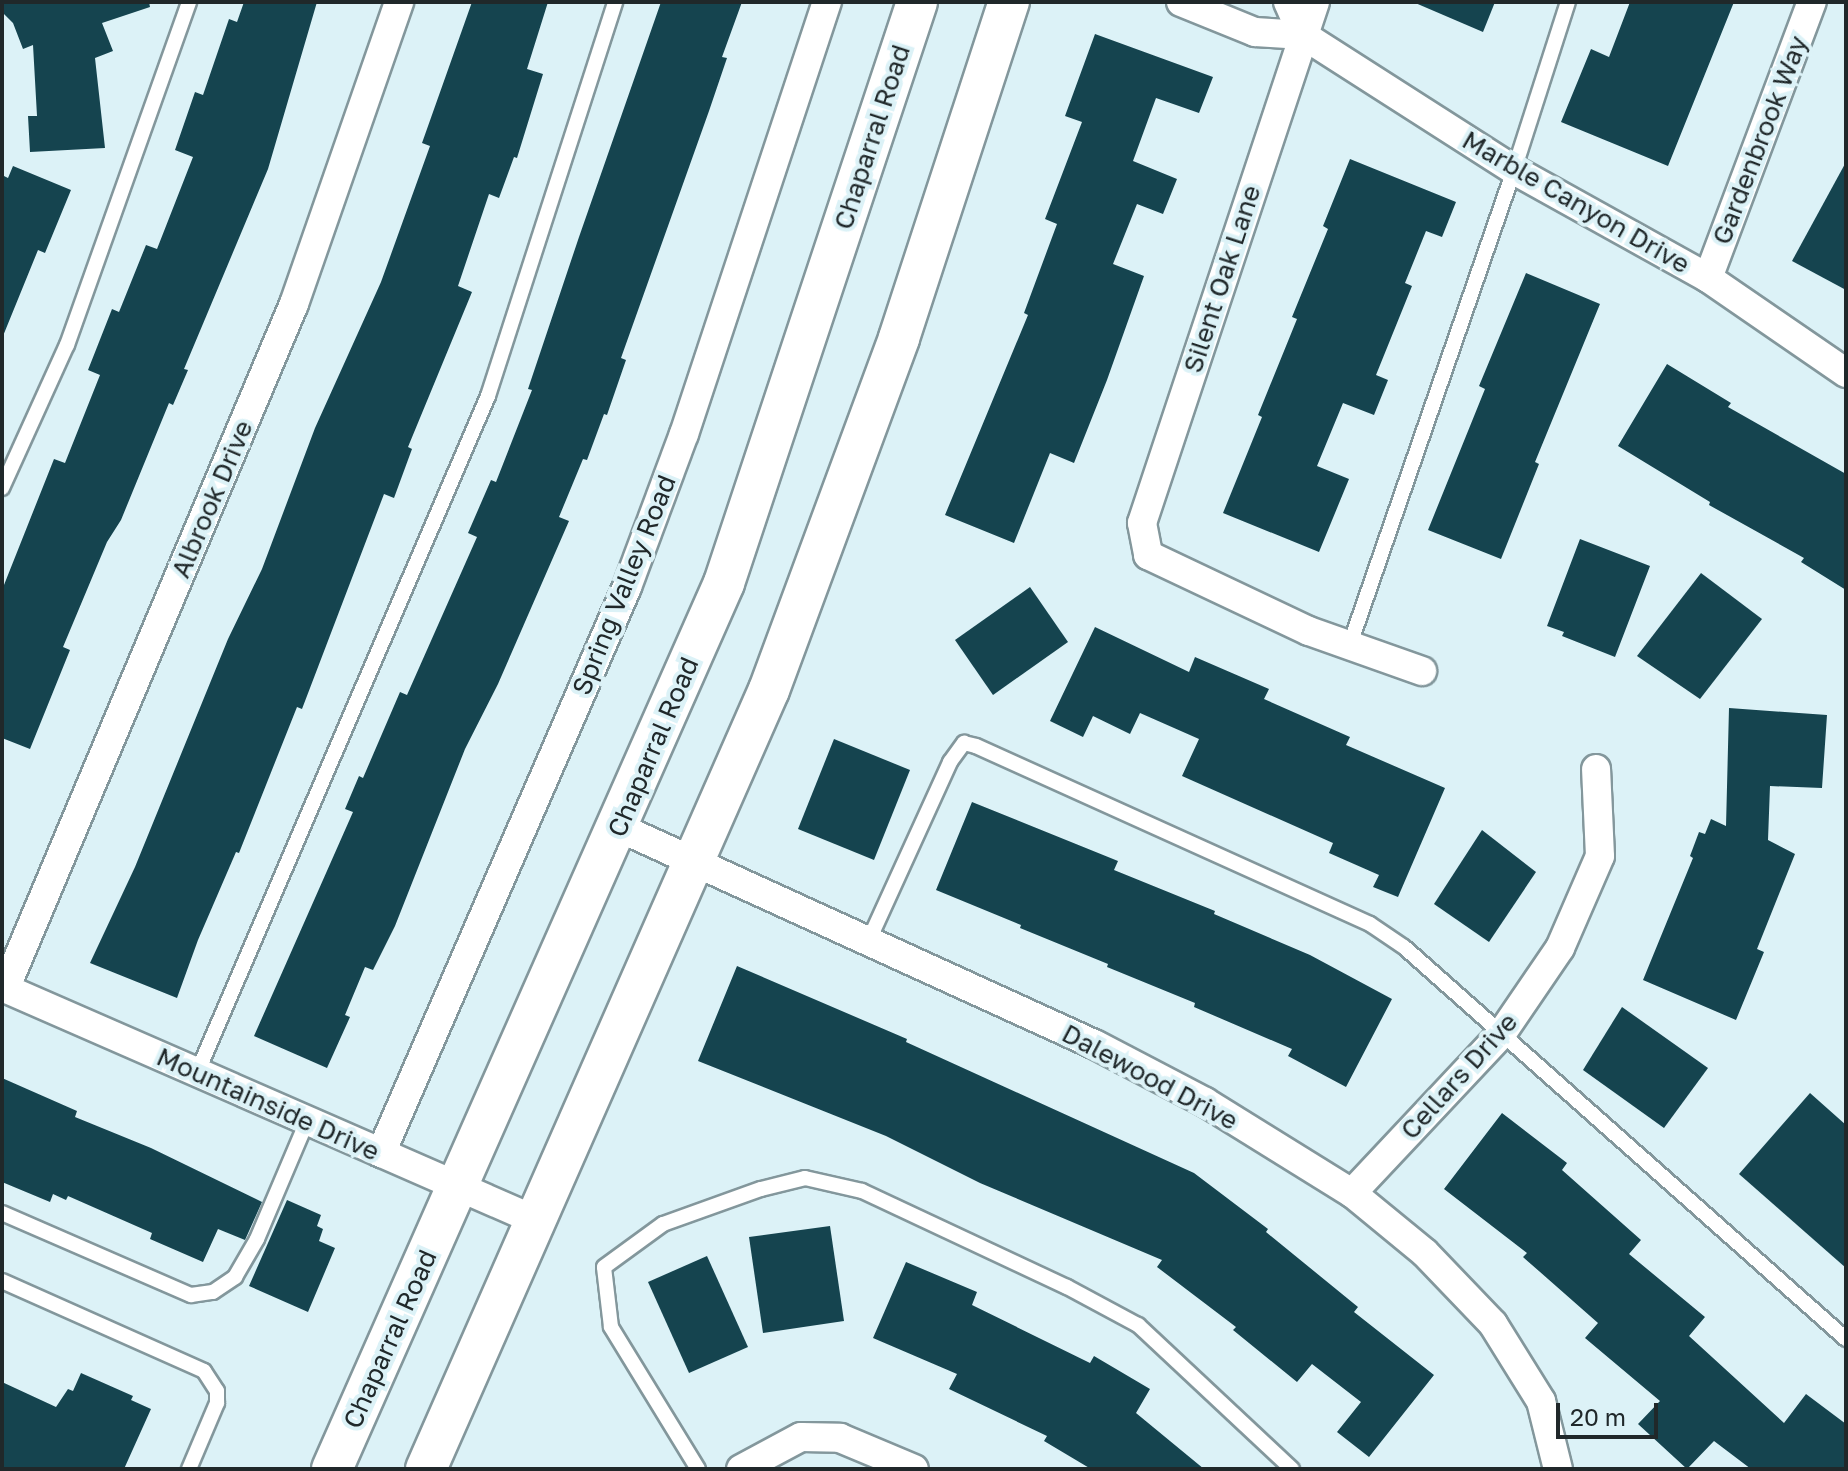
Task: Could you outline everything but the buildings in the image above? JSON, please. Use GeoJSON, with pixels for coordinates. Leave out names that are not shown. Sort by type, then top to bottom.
{"type":"FeatureCollection","features":[{"type":"Feature","properties":{"kind":"main road","name":"Chaparral Road"},"geometry":{"type":"LineString","coordinates":[[332,1469],[724,583],[917,2]]}},
{"type":"Feature","properties":{"kind":"main road"},"geometry":{"type":"LineString","coordinates":[[426,1469],[769,690],[899,338],[1009,2]]}},
{"type":"Feature","properties":{"kind":"street","name":"Albrook Drive"},"geometry":{"type":"LineString","coordinates":[[4,988],[294,304],[399,2]]}},
{"type":"Feature","properties":{"kind":"street","name":"Spring Valley Road"},"geometry":{"type":"LineString","coordinates":[[381,1153],[627,587],[684,434],[827,2]]}},
{"type":"Feature","properties":{"kind":"street","name":"Marble Canyon Drive"},"geometry":{"type":"LineString","coordinates":[[1181,2],[1255,32],[1303,35],[1514,170],[1708,278],[1846,373]]}},
{"type":"Feature","properties":{"kind":"street"},"geometry":{"type":"LineString","coordinates":[[1288,2],[1303,35]]}},
{"type":"Feature","properties":{"kind":"street","name":"Silent Oak Lane"},"geometry":{"type":"LineString","coordinates":[[1315,2],[1142,523],[1148,555],[1349,647]]}},
{"type":"Feature","properties":{"kind":"street","name":"Gardenbrook Way"},"geometry":{"type":"LineString","coordinates":[[1708,278],[1812,2]]}},
{"type":"Feature","properties":{"kind":"street"},"geometry":{"type":"LineString","coordinates":[[1349,647],[1422,671]]}},
{"type":"Feature","properties":{"kind":"street","name":"Cellars Drive"},"geometry":{"type":"LineString","coordinates":[[1352,1193],[1502,1033],[1560,948],[1600,856],[1596,769]]}},
{"type":"Feature","properties":{"kind":"street","name":"Dalewood Drive"},"geometry":{"type":"LineString","coordinates":[[618,827],[1110,1052],[1205,1102],[1352,1193],[1425,1253],[1493,1324],[1541,1401],[1558,1469]]}},
{"type":"Feature","properties":{"kind":"street","name":"Mountainside Drive"},"geometry":{"type":"LineString","coordinates":[[4,988],[535,1220]]}},
{"type":"Feature","properties":{"kind":"street"},"geometry":{"type":"LineString","coordinates":[[741,1469],[801,1437],[840,1438],[914,1469]]}},
{"type":"Feature","properties":{"kind":"lane"},"geometry":{"type":"LineString","coordinates":[[2,488],[67,345],[189,2]]}},
{"type":"Feature","properties":{"kind":"lane"},"geometry":{"type":"LineString","coordinates":[[197,1073],[488,396],[615,2]]}},
{"type":"Feature","properties":{"kind":"lane"},"geometry":{"type":"LineString","coordinates":[[1349,647],[1514,170],[1568,2]]}},
{"type":"Feature","properties":{"kind":"lane"},"geometry":{"type":"LineString","coordinates":[[869,940],[950,762],[964,743],[1370,924],[1404,947],[1846,1339]]}},
{"type":"Feature","properties":{"kind":"lane"},"geometry":{"type":"LineString","coordinates":[[2,1213],[191,1295],[213,1292],[235,1277],[257,1239],[307,1121]]}},
{"type":"Feature","properties":{"kind":"lane"},"geometry":{"type":"LineString","coordinates":[[698,1469],[611,1327],[604,1267],[663,1224],[761,1189],[805,1178],[862,1191],[1067,1287],[1138,1325],[1292,1469]]}},
{"type":"Feature","properties":{"kind":"lane"},"geometry":{"type":"LineString","coordinates":[[2,1281],[204,1371],[217,1391],[217,1403],[189,1469]]}}]}
